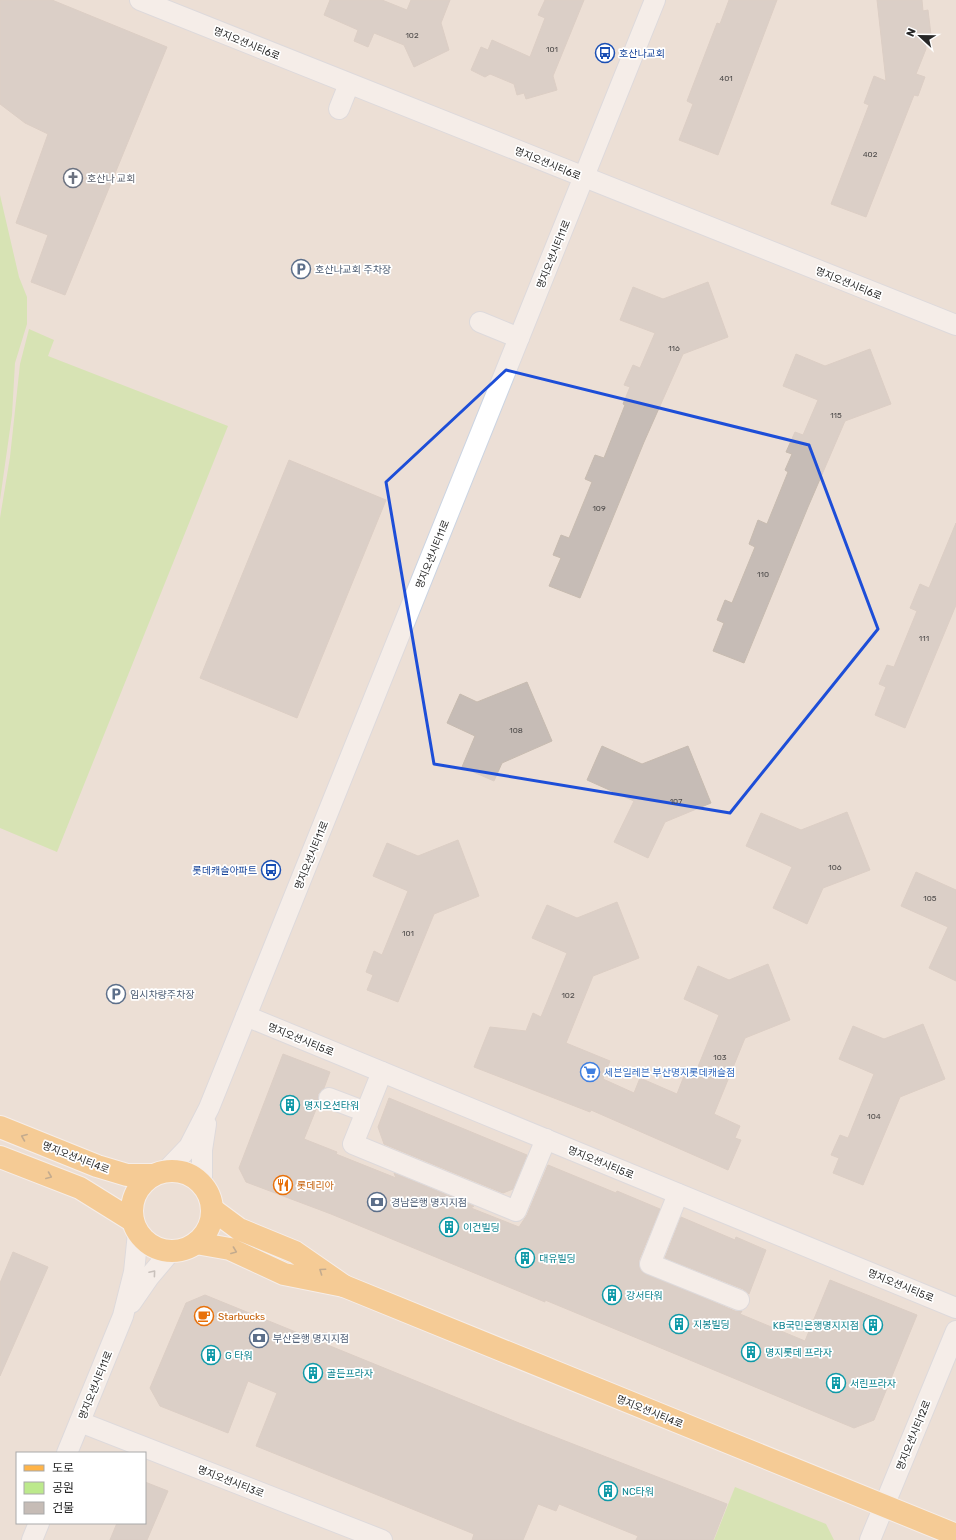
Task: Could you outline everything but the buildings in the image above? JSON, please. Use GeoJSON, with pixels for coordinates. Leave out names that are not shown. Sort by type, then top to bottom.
{"type":"FeatureCollection","features":[{"type":"Feature","properties":{"kind":"main road","name":"명지오션시티4로"},"geometry":{"type":"LineString","coordinates":[[0,1127],[97,1166],[127,1176],[160,1173]]}},
{"type":"Feature","properties":{"kind":"main road"},"geometry":{"type":"LineString","coordinates":[[0,1157],[80,1188],[136,1227],[147,1243],[158,1249],[171,1251],[184,1249],[196,1244],[205,1234],[210,1222],[212,1209],[209,1196],[202,1185],[192,1176],[179,1171],[160,1173],[143,1184],[135,1195],[132,1208],[136,1227]]}},
{"type":"Feature","properties":{"kind":"main road"},"geometry":{"type":"LineString","coordinates":[[212,1209],[239,1229],[295,1252],[344,1286]]}},
{"type":"Feature","properties":{"kind":"main road"},"geometry":{"type":"LineString","coordinates":[[196,1244],[230,1249],[284,1274],[344,1286]]}},
{"type":"Feature","properties":{"kind":"main road","name":"명지오션시티4로"},"geometry":{"type":"LineString","coordinates":[[344,1286],[956,1535]]}},
{"type":"Feature","properties":{"kind":"street","name":"명지오션시티6로"},"geometry":{"type":"LineString","coordinates":[[140,0],[956,325]]}},
{"type":"Feature","properties":{"kind":"street","name":"명지오션시티11로"},"geometry":{"type":"LineString","coordinates":[[209,1108],[655,0]]}},
{"type":"Feature","properties":{"kind":"street"},"geometry":{"type":"LineString","coordinates":[[339,109],[349,84]]}},
{"type":"Feature","properties":{"kind":"street"},"geometry":{"type":"LineString","coordinates":[[480,322],[519,338]]}},
{"type":"Feature","properties":{"kind":"street","name":"명지오션시티5로"},"geometry":{"type":"LineString","coordinates":[[246,1016],[956,1308]]}},
{"type":"Feature","properties":{"kind":"street"},"geometry":{"type":"LineString","coordinates":[[382,1072],[353,1144],[516,1211],[546,1139]]}},
{"type":"Feature","properties":{"kind":"street"},"geometry":{"type":"LineString","coordinates":[[329,1098],[366,1112]]}},
{"type":"Feature","properties":{"kind":"street"},"geometry":{"type":"LineString","coordinates":[[160,1173],[189,1147],[209,1108]]}},
{"type":"Feature","properties":{"kind":"street"},"geometry":{"type":"LineString","coordinates":[[202,1185],[202,1150],[209,1108]]}},
{"type":"Feature","properties":{"kind":"street"},"geometry":{"type":"LineString","coordinates":[[678,1194],[650,1264],[739,1300]]}},
{"type":"Feature","properties":{"kind":"street"},"geometry":{"type":"LineString","coordinates":[[122,1316],[134,1272],[136,1227]]}},
{"type":"Feature","properties":{"kind":"street"},"geometry":{"type":"LineString","coordinates":[[122,1316],[149,1277],[171,1251]]}},
{"type":"Feature","properties":{"kind":"street","name":"명지오션시티11로"},"geometry":{"type":"LineString","coordinates":[[67,1452],[122,1316]]}},
{"type":"Feature","properties":{"kind":"street","name":"명지오션시티12로"},"geometry":{"type":"LineString","coordinates":[[870,1540],[956,1331]]}},
{"type":"Feature","properties":{"kind":"street","name":"명지오션시티3로"},"geometry":{"type":"LineString","coordinates":[[80,1422],[382,1540]]}},
{"type":"Feature","properties":{"kind":"street"},"geometry":{"type":"LineString","coordinates":[[32,1540],[39,1524]]}},
{"type":"Feature","properties":{"kind":"highlighted area"},"geometry":{"type":"Polygon","coordinates":[[[506,370],[809,445],[878,629],[730,813],[434,764],[386,482],[506,370]]]}},
{"type":"Feature","properties":{"kind":"green space"},"geometry":{"type":"Polygon","coordinates":[[[0,195],[19,277],[27,297],[27,324],[15,363],[12,415],[0,500],[0,195]]]}},
{"type":"Feature","properties":{"kind":"green space"},"geometry":{"type":"Polygon","coordinates":[[[29,329],[54,340],[48,356],[228,426],[57,852],[0,828],[0,518],[10,457],[20,364],[29,329]]]}},
{"type":"Feature","properties":{"kind":"green space"},"geometry":{"type":"Polygon","coordinates":[[[735,1487],[826,1524],[834,1540],[714,1540],[735,1487]]]}},
{"type":"Feature","properties":{"kind":"place","name":"호산나교회"},"geometry":{"type":"Point","coordinates":[605,53]}},
{"type":"Feature","properties":{"kind":"place","name":"호산나 교회"},"geometry":{"type":"Point","coordinates":[73,178]}},
{"type":"Feature","properties":{"kind":"place","name":"호산나교회 주차장"},"geometry":{"type":"Point","coordinates":[301,269]}},
{"type":"Feature","properties":{"kind":"place","name":"롯데캐슬아파트"},"geometry":{"type":"Point","coordinates":[271,870]}},
{"type":"Feature","properties":{"kind":"place","name":"임시차량주차장"},"geometry":{"type":"Point","coordinates":[116,994]}},
{"type":"Feature","properties":{"kind":"place","name":"세븐일레븐 부산명지롯데캐슬점"},"geometry":{"type":"Point","coordinates":[590,1072]}},
{"type":"Feature","properties":{"kind":"place","name":"명지오션타워"},"geometry":{"type":"Point","coordinates":[290,1105]}},
{"type":"Feature","properties":{"kind":"place","name":"롯데리아"},"geometry":{"type":"Point","coordinates":[283,1185]}},
{"type":"Feature","properties":{"kind":"place","name":"경남은행 명지지점"},"geometry":{"type":"Point","coordinates":[377,1202]}},
{"type":"Feature","properties":{"kind":"place","name":"이건빌딩"},"geometry":{"type":"Point","coordinates":[449,1227]}},
{"type":"Feature","properties":{"kind":"place","name":"대유빌딩"},"geometry":{"type":"Point","coordinates":[525,1258]}},
{"type":"Feature","properties":{"kind":"place","name":"강서타워"},"geometry":{"type":"Point","coordinates":[612,1295]}},
{"type":"Feature","properties":{"kind":"place","name":"Starbucks"},"geometry":{"type":"Point","coordinates":[204,1316]}},
{"type":"Feature","properties":{"kind":"place","name":"지봉빌딩"},"geometry":{"type":"Point","coordinates":[679,1324]}},
{"type":"Feature","properties":{"kind":"place","name":"KB국민은행명지지점"},"geometry":{"type":"Point","coordinates":[873,1325]}},
{"type":"Feature","properties":{"kind":"place","name":"부산은행 명지지점"},"geometry":{"type":"Point","coordinates":[259,1338]}},
{"type":"Feature","properties":{"kind":"place","name":"명지롯데 프라자"},"geometry":{"type":"Point","coordinates":[751,1352]}},
{"type":"Feature","properties":{"kind":"place","name":"G 타워"},"geometry":{"type":"Point","coordinates":[211,1355]}},
{"type":"Feature","properties":{"kind":"place","name":"골든프라자"},"geometry":{"type":"Point","coordinates":[313,1373]}},
{"type":"Feature","properties":{"kind":"place","name":"서린프라자"},"geometry":{"type":"Point","coordinates":[836,1383]}},
{"type":"Feature","properties":{"kind":"place","name":"NC타워"},"geometry":{"type":"Point","coordinates":[608,1491]}}]}
